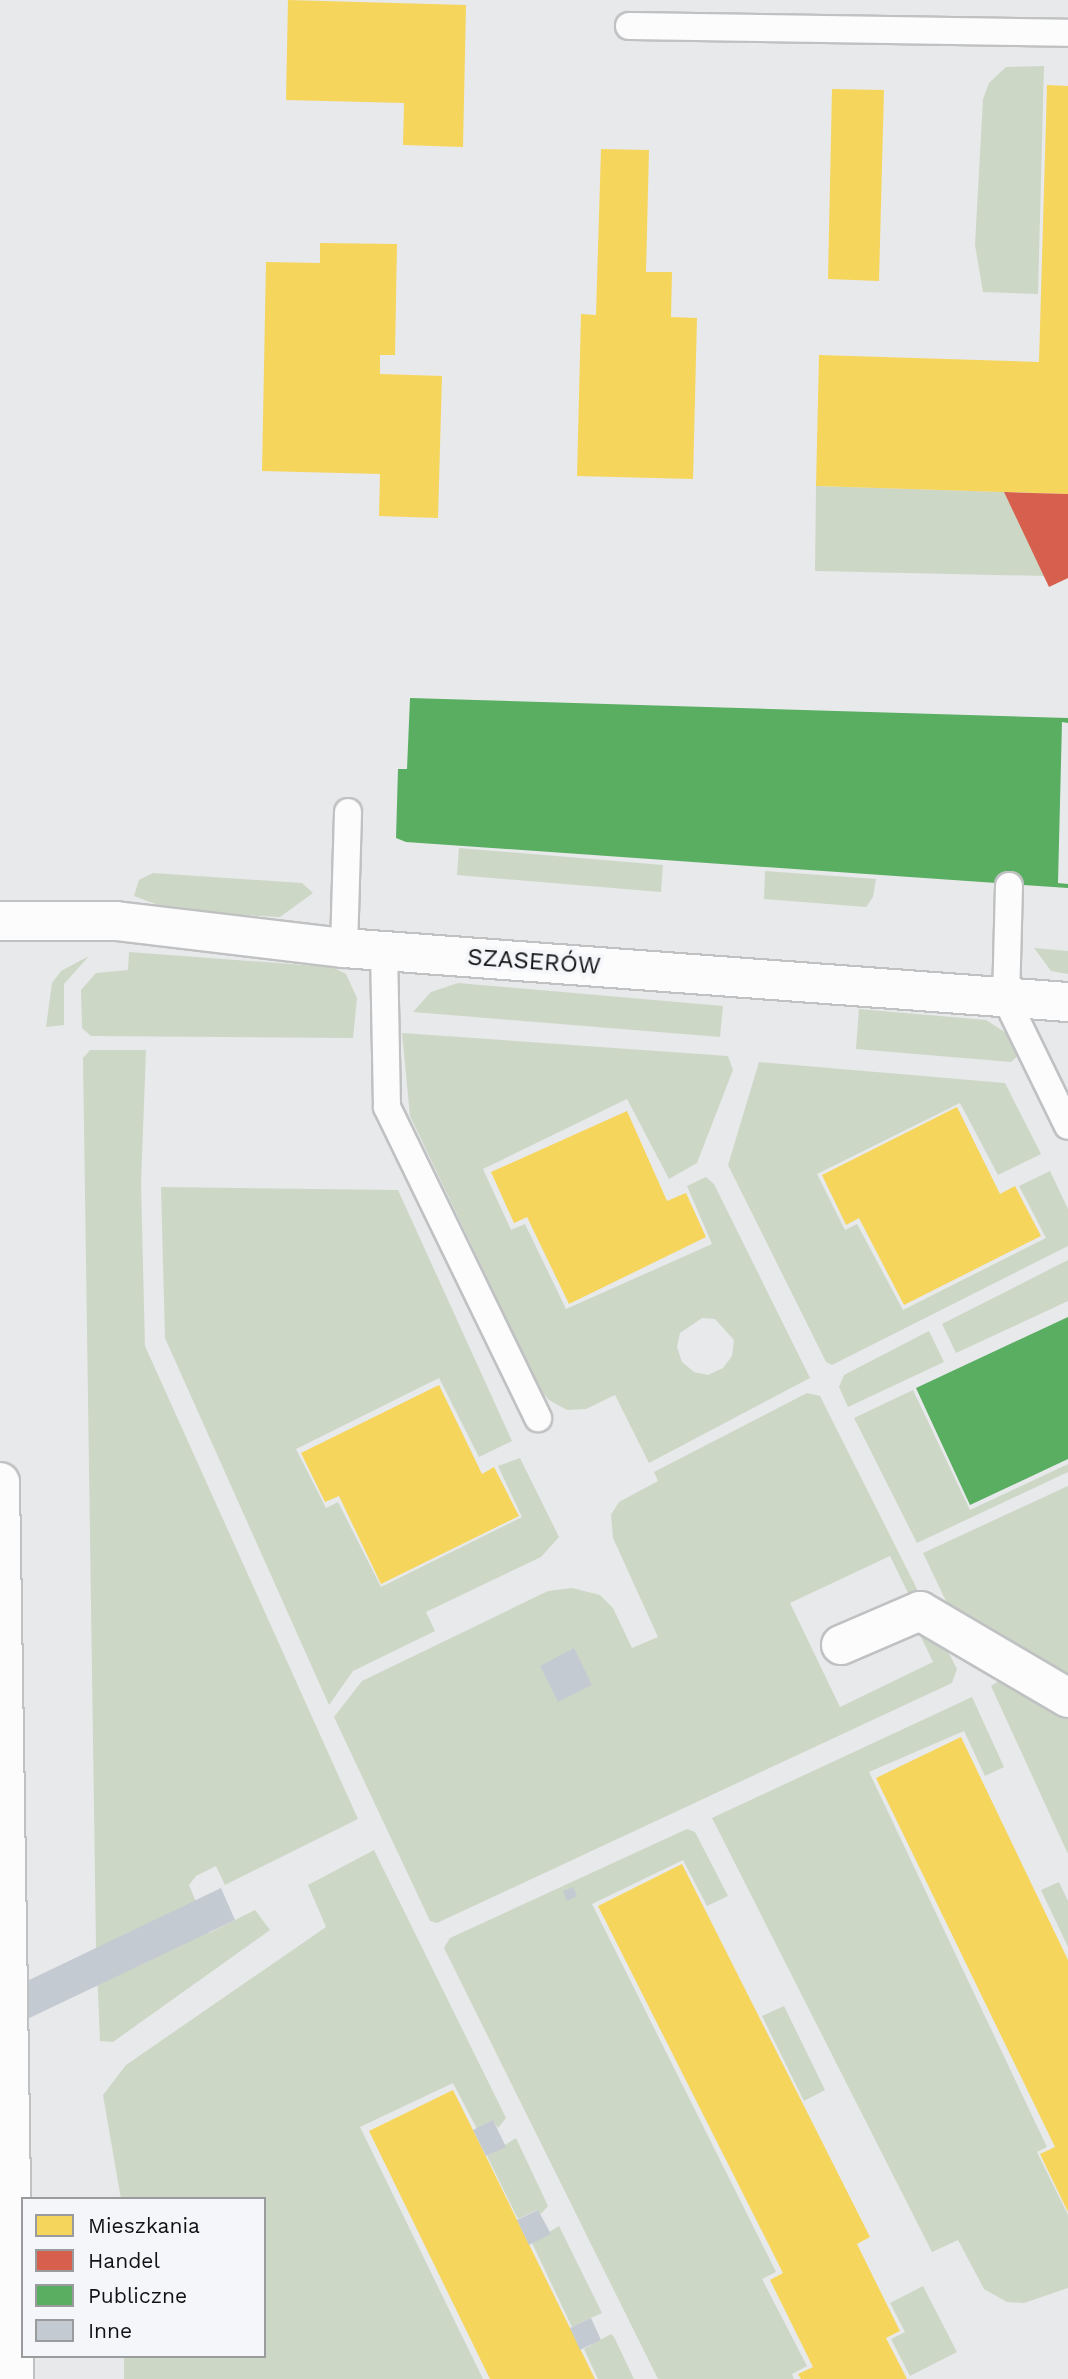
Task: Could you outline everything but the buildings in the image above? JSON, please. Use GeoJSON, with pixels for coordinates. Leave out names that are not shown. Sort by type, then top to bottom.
{"type":"FeatureCollection","features":[{"type":"Feature","properties":{"kind":"street","name":"SZASERÓW"},"geometry":{"type":"LineString","coordinates":[[0,921],[116,921],[344,948],[1068,1002]]}},
{"type":"Feature","properties":{"kind":"street"},"geometry":{"type":"LineString","coordinates":[[0,1482],[14,2379]]}},
{"type":"Feature","properties":{"kind":"street"},"geometry":{"type":"LineString","coordinates":[[841,1645],[920,1611],[1068,1698]]}},
{"type":"Feature","properties":{"kind":"lane"},"geometry":{"type":"LineString","coordinates":[[629,26],[1068,33]]}},
{"type":"Feature","properties":{"kind":"lane"},"geometry":{"type":"LineString","coordinates":[[344,948],[348,812]]}},
{"type":"Feature","properties":{"kind":"lane"},"geometry":{"type":"LineString","coordinates":[[1009,886],[1006,999],[1068,1126]]}},
{"type":"Feature","properties":{"kind":"lane"},"geometry":{"type":"LineString","coordinates":[[384,950],[382,1030],[387,1107],[538,1418]]}},
{"type":"Feature","properties":{"kind":"green space"},"geometry":{"type":"Polygon","coordinates":[[[1044,66],[1038,294],[983,292],[975,245],[983,99],[989,83],[1006,67],[1044,66]]]}},
{"type":"Feature","properties":{"kind":"green space"},"geometry":{"type":"Polygon","coordinates":[[[816,486],[1004,492],[1045,576],[815,571],[816,486]]]}},
{"type":"Feature","properties":{"kind":"green space"},"geometry":{"type":"Polygon","coordinates":[[[459,848],[663,865],[661,892],[457,875],[459,848]]]}},
{"type":"Feature","properties":{"kind":"green space"},"geometry":{"type":"Polygon","coordinates":[[[765,871],[876,879],[873,897],[866,907],[764,899],[765,871]]]}},
{"type":"Feature","properties":{"kind":"green space"},"geometry":{"type":"Polygon","coordinates":[[[153,873],[302,883],[313,893],[280,917],[177,912],[134,896],[139,880],[153,873]]]}},
{"type":"Feature","properties":{"kind":"green space"},"geometry":{"type":"Polygon","coordinates":[[[1034,948],[1068,951],[1068,974],[1051,971],[1034,948]]]}},
{"type":"Feature","properties":{"kind":"green space"},"geometry":{"type":"Polygon","coordinates":[[[129,952],[332,967],[346,974],[357,998],[353,1038],[91,1036],[82,1028],[81,990],[96,973],[128,970],[129,952]]]}},
{"type":"Feature","properties":{"kind":"green space"},"geometry":{"type":"Polygon","coordinates":[[[89,956],[64,984],[64,1025],[46,1027],[52,983],[61,971],[89,956]]]}},
{"type":"Feature","properties":{"kind":"green space"},"geometry":{"type":"Polygon","coordinates":[[[458,983],[723,1006],[720,1037],[413,1012],[431,992],[458,983]]]}},
{"type":"Feature","properties":{"kind":"green space"},"geometry":{"type":"Polygon","coordinates":[[[859,1009],[986,1020],[1011,1036],[1020,1054],[1011,1062],[856,1049],[859,1009]]]}},
{"type":"Feature","properties":{"kind":"green space"},"geometry":{"type":"Polygon","coordinates":[[[402,1033],[728,1056],[733,1070],[697,1163],[669,1179],[627,1099],[483,1169],[511,1230],[525,1224],[566,1309],[712,1244],[687,1186],[706,1177],[714,1184],[810,1378],[649,1463],[615,1395],[586,1409],[567,1410],[549,1400],[541,1391],[410,1116],[402,1033]],[[702,1318],[680,1333],[677,1347],[682,1362],[694,1372],[708,1375],[723,1368],[732,1356],[734,1340],[715,1319],[702,1318]]]}},
{"type":"Feature","properties":{"kind":"green space"},"geometry":{"type":"Polygon","coordinates":[[[90,1050],[146,1050],[141,1184],[145,1346],[358,1819],[225,1885],[216,1866],[196,1876],[189,1885],[209,1933],[255,1910],[270,1930],[113,2042],[100,2041],[96,1946],[83,1058],[90,1050]]]}},
{"type":"Feature","properties":{"kind":"green space"},"geometry":{"type":"Polygon","coordinates":[[[759,1062],[1005,1083],[1041,1154],[998,1175],[960,1103],[817,1174],[845,1230],[857,1224],[903,1310],[1046,1238],[1019,1186],[1050,1171],[1068,1209],[1068,1246],[832,1365],[826,1362],[728,1165],[759,1062]]]}},
{"type":"Feature","properties":{"kind":"green space"},"geometry":{"type":"Polygon","coordinates":[[[161,1187],[398,1190],[512,1441],[479,1457],[439,1378],[296,1449],[326,1508],[338,1502],[381,1587],[522,1517],[498,1466],[520,1458],[559,1537],[541,1557],[426,1612],[435,1631],[353,1671],[329,1705],[165,1338],[161,1187]]]}},
{"type":"Feature","properties":{"kind":"green space"},"geometry":{"type":"Polygon","coordinates":[[[1068,1260],[1068,1301],[956,1353],[942,1324],[1068,1260]]]}},
{"type":"Feature","properties":{"kind":"green space"},"geometry":{"type":"Polygon","coordinates":[[[929,1331],[944,1362],[848,1407],[839,1387],[844,1375],[929,1331]]]}},
{"type":"Feature","properties":{"kind":"green space"},"geometry":{"type":"Polygon","coordinates":[[[913,1390],[970,1510],[1068,1464],[1068,1472],[917,1543],[854,1418],[913,1390]]]}},
{"type":"Feature","properties":{"kind":"green space"},"geometry":{"type":"Polygon","coordinates":[[[807,1393],[820,1396],[918,1591],[909,1595],[890,1556],[790,1603],[840,1707],[933,1662],[920,1635],[943,1642],[957,1669],[952,1683],[437,1923],[430,1921],[334,1717],[362,1681],[548,1591],[572,1588],[600,1595],[613,1608],[632,1648],[658,1637],[613,1538],[611,1515],[619,1502],[658,1481],[654,1472],[807,1393]]]}},
{"type":"Feature","properties":{"kind":"green space"},"geometry":{"type":"Polygon","coordinates":[[[1068,1486],[1068,1686],[956,1622],[923,1553],[1068,1486]]]}},
{"type":"Feature","properties":{"kind":"green space"},"geometry":{"type":"Polygon","coordinates":[[[1005,1677],[1068,1717],[1068,1854],[991,1686],[1005,1677]]]}},
{"type":"Feature","properties":{"kind":"green space"},"geometry":{"type":"Polygon","coordinates":[[[972,1697],[1004,1767],[985,1776],[964,1731],[869,1772],[1047,2147],[1037,2152],[1068,2215],[1068,2288],[1024,2303],[1007,2302],[984,2289],[958,2240],[932,2252],[712,1818],[972,1697]]]}},
{"type":"Feature","properties":{"kind":"green space"},"geometry":{"type":"Polygon","coordinates":[[[687,1829],[695,1832],[728,1896],[707,1906],[683,1860],[592,1904],[776,2272],[762,2279],[807,2366],[792,2374],[794,2379],[658,2379],[444,1948],[450,1938],[687,1829]]]}},
{"type":"Feature","properties":{"kind":"green space"},"geometry":{"type":"Polygon","coordinates":[[[374,1850],[506,2118],[498,2128],[493,2121],[477,2129],[453,2083],[360,2127],[483,2379],[124,2379],[124,2358],[266,2358],[266,2197],[121,2197],[103,2095],[126,2065],[326,1927],[308,1885],[374,1850]]]}},
{"type":"Feature","properties":{"kind":"green space"},"geometry":{"type":"Polygon","coordinates":[[[1059,1882],[1068,1901],[1068,1947],[1041,1890],[1059,1882]]]}},
{"type":"Feature","properties":{"kind":"green space"},"geometry":{"type":"Polygon","coordinates":[[[784,2006],[825,2090],[804,2101],[762,2016],[784,2006]]]}},
{"type":"Feature","properties":{"kind":"green space"},"geometry":{"type":"Polygon","coordinates":[[[516,2138],[548,2206],[541,2214],[537,2210],[518,2219],[487,2156],[516,2138]]]}},
{"type":"Feature","properties":{"kind":"green space"},"geometry":{"type":"Polygon","coordinates":[[[559,2226],[602,2313],[572,2327],[532,2243],[559,2226]]]}},
{"type":"Feature","properties":{"kind":"green space"},"geometry":{"type":"Polygon","coordinates":[[[923,2286],[957,2352],[910,2376],[891,2339],[905,2332],[890,2303],[923,2286]]]}},
{"type":"Feature","properties":{"kind":"green space"},"geometry":{"type":"Polygon","coordinates":[[[611,2334],[634,2379],[598,2379],[584,2349],[611,2334]]]}}]}
